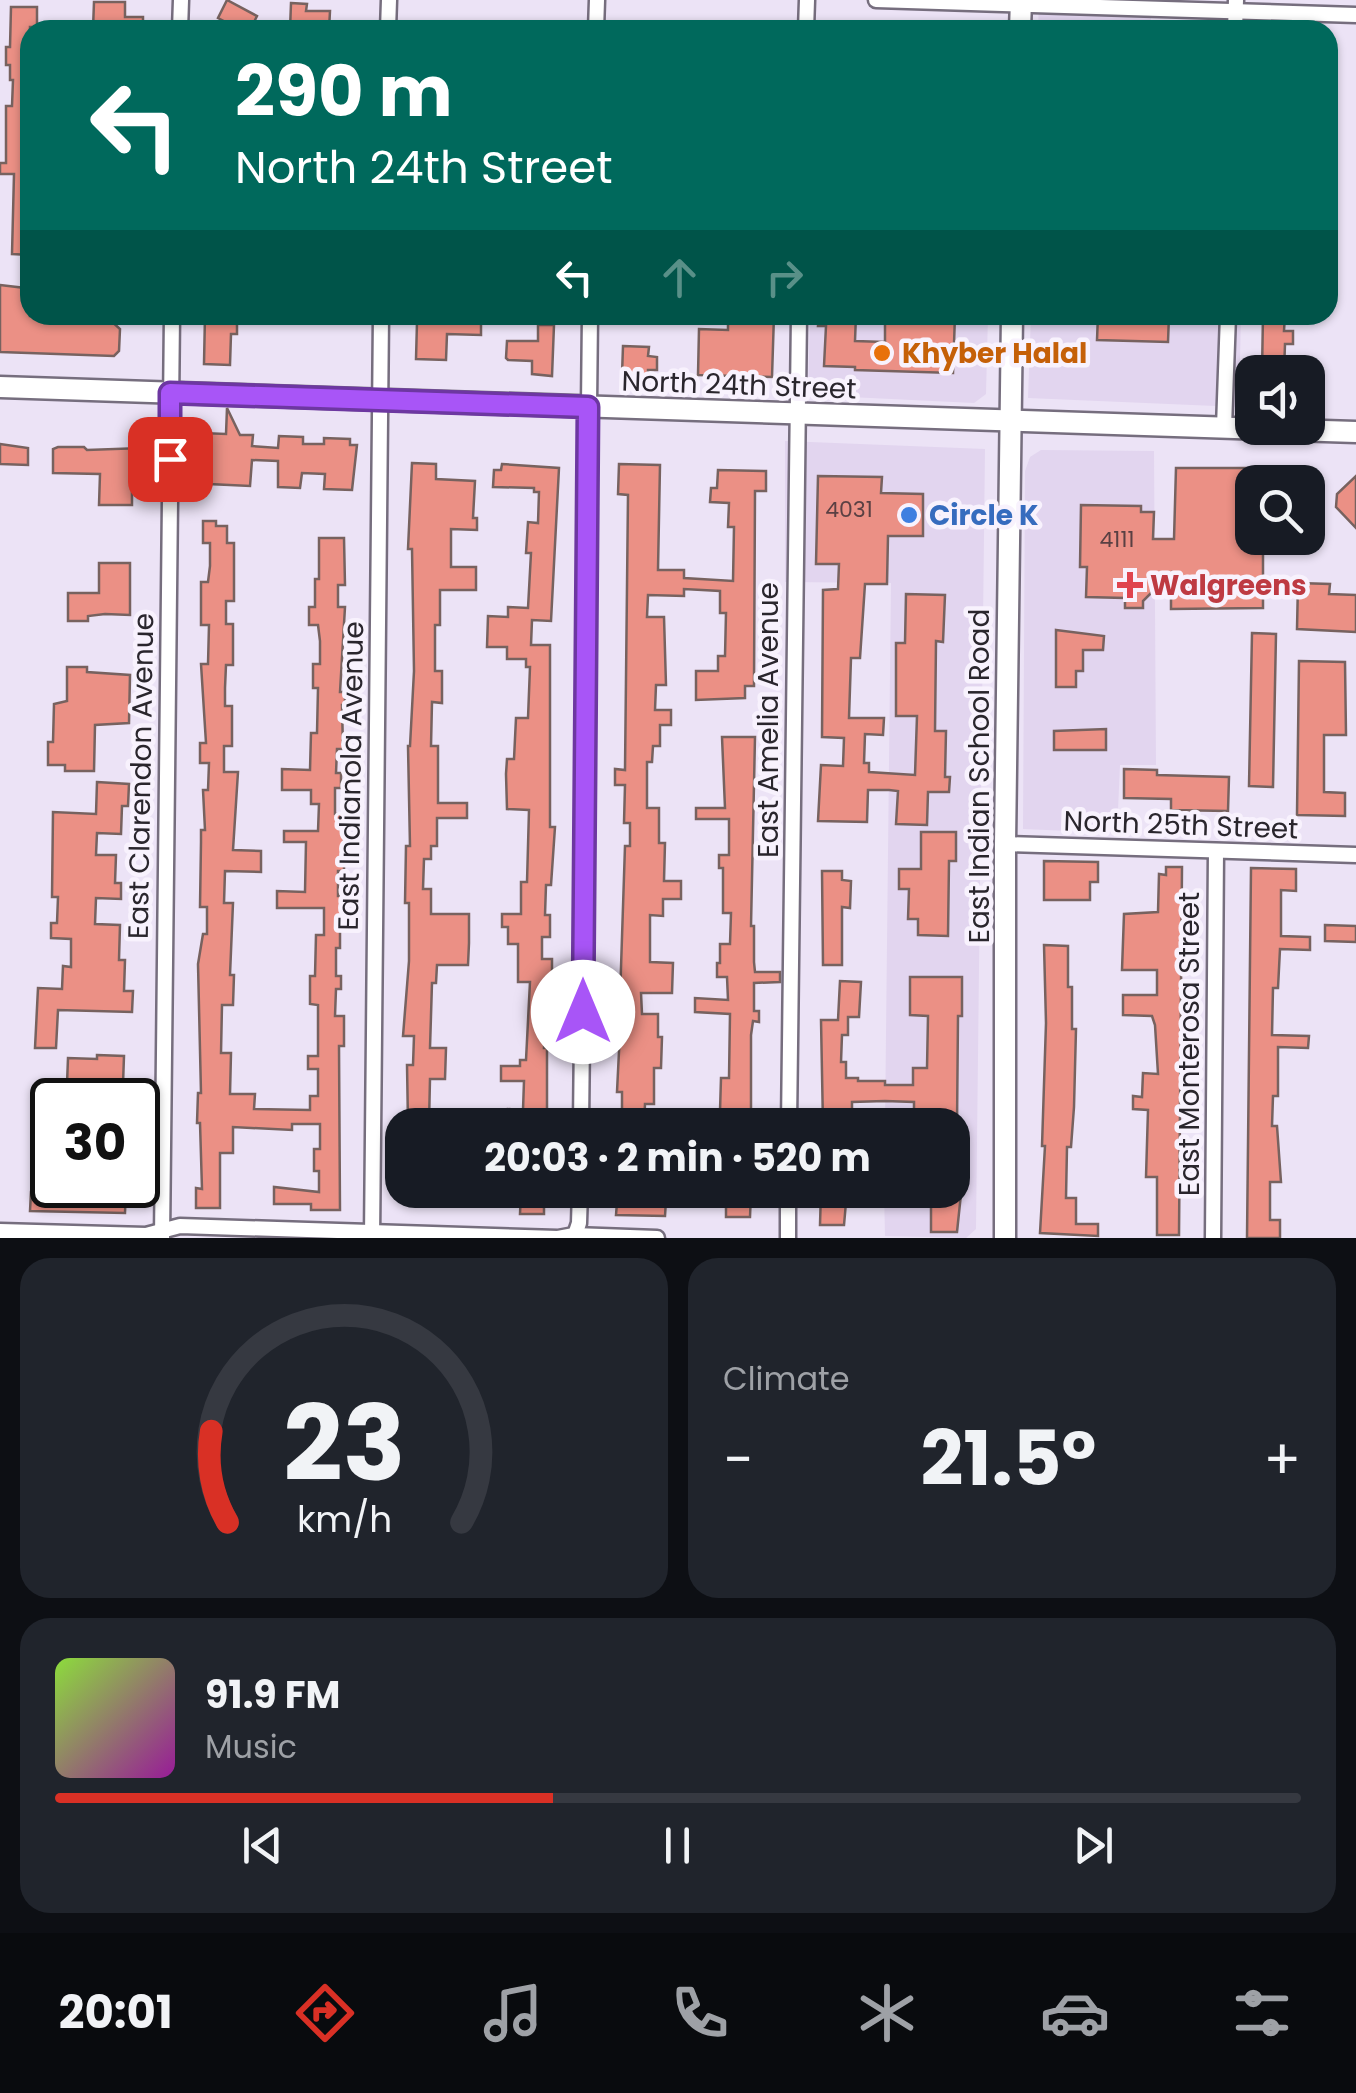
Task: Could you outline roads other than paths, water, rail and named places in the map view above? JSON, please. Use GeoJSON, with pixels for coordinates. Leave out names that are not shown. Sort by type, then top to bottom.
{"type":"FeatureCollection","features":[{"type":"Feature","properties":{"kind":"main road","name":"East Indian School Road"},"geometry":{"type":"LineString","coordinates":[[1005,1238],[1012,325]]}},
{"type":"Feature","properties":{"kind":"main road","name":"North 24th Street"},"geometry":{"type":"LineString","coordinates":[[0,387],[1356,432]]}},
{"type":"Feature","properties":{"kind":"street"},"geometry":{"type":"LineString","coordinates":[[876,0],[1236,6],[1356,16]]}},
{"type":"Feature","properties":{"kind":"street","name":"East Clarendon Avenue"},"geometry":{"type":"LineString","coordinates":[[162,1234],[172,325]]}},
{"type":"Feature","properties":{"kind":"street","name":"East Indianola Avenue"},"geometry":{"type":"LineString","coordinates":[[372,1234],[382,325]]}},
{"type":"Feature","properties":{"kind":"street"},"geometry":{"type":"LineString","coordinates":[[581,1108],[590,325]]}},
{"type":"Feature","properties":{"kind":"street","name":"East Amelia Avenue"},"geometry":{"type":"LineString","coordinates":[[789,1108],[799,325]]}},
{"type":"Feature","properties":{"kind":"street"},"geometry":{"type":"LineString","coordinates":[[1224,427],[1228,325]]}},
{"type":"Feature","properties":{"kind":"street","name":"North 25th Street"},"geometry":{"type":"LineString","coordinates":[[1005,844],[1356,856]]}},
{"type":"Feature","properties":{"kind":"street","name":"East Monterosa Street"},"geometry":{"type":"LineString","coordinates":[[1213,1238],[1216,850]]}},
{"type":"Feature","properties":{"kind":"street"},"geometry":{"type":"LineString","coordinates":[[574,1237],[579,1208]]}},
{"type":"Feature","properties":{"kind":"street"},"geometry":{"type":"LineString","coordinates":[[788,1208],[788,1238]]}},
{"type":"Feature","properties":{"kind":"street"},"geometry":{"type":"LineString","coordinates":[[0,1230],[162,1234],[180,1226],[372,1234],[657,1238]]}},
{"type":"Feature","properties":{"kind":"place","name":"Khyber Halal"},"geometry":{"type":"Point","coordinates":[882,353]}},
{"type":"Feature","properties":{"kind":"place","name":"Circle K"},"geometry":{"type":"Point","coordinates":[909,515]}},
{"type":"Feature","properties":{"kind":"place","name":"Walgreens"},"geometry":{"type":"Point","coordinates":[1130,585]}}]}
